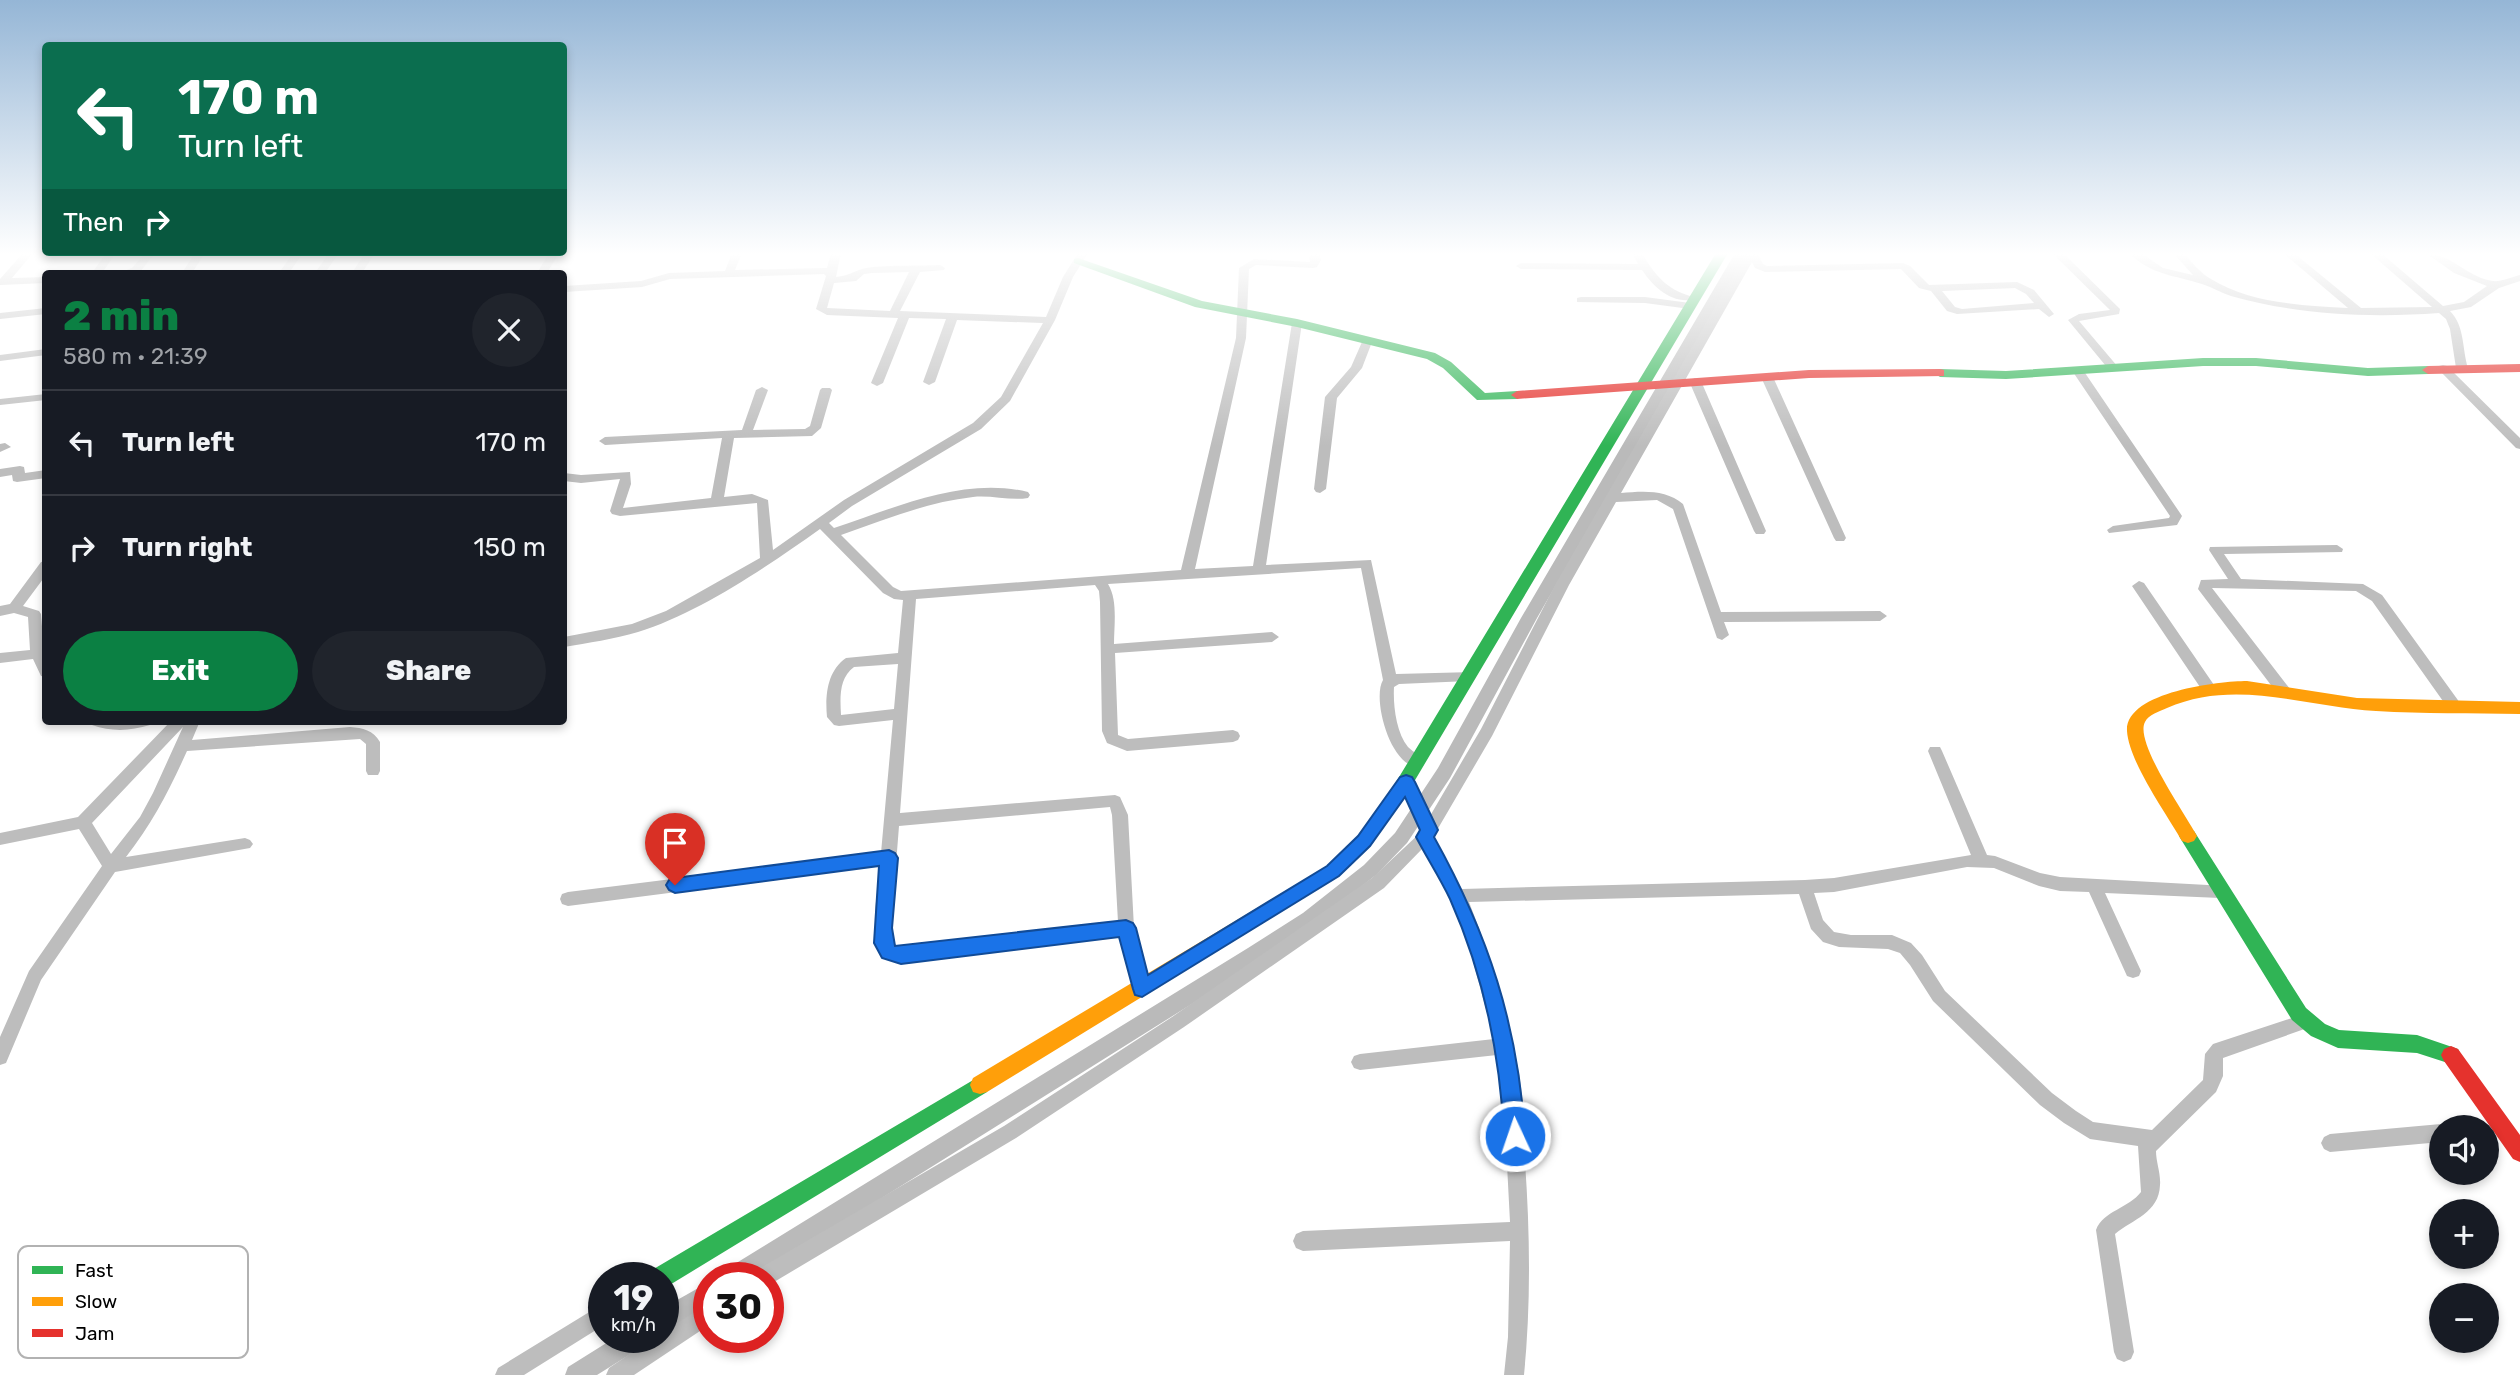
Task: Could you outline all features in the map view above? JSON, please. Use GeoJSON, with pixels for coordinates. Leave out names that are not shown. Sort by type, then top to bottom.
{"type":"FeatureCollection","features":[{"type":"Feature","properties":{"kind":"street"},"geometry":{"type":"LineString","coordinates":[[877,383],[898,317]]}},
{"type":"Feature","properties":{"kind":"street"},"geometry":{"type":"LineString","coordinates":[[929,382],[953,317]]}},
{"type":"Feature","properties":{"kind":"street"},"geometry":{"type":"LineString","coordinates":[[981,317],[1050,320]]}},
{"type":"Feature","properties":{"kind":"street"},"geometry":{"type":"LineString","coordinates":[[567,641],[634,628],[671,614],[767,560],[821,522],[990,416],[1006,399],[1051,317]]}},
{"type":"Feature","properties":{"kind":"street"},"geometry":{"type":"LineString","coordinates":[[1187,574],[1236,366],[1241,338],[1241,317]]}},
{"type":"Feature","properties":{"kind":"street"},"geometry":{"type":"LineString","coordinates":[[1261,317],[1297,323],[1439,359],[1482,397],[1767,377],[1878,372],[1965,376],[2079,372],[2223,362],[2256,362],[2359,372],[2520,368]]}},
{"type":"Feature","properties":{"kind":"street"},"geometry":{"type":"LineString","coordinates":[[679,1267],[1142,989],[1333,871],[1364,841],[1408,786],[1418,762],[1684,317]]}},
{"type":"Feature","properties":{"kind":"street"},"geometry":{"type":"LineString","coordinates":[[784,1265],[1010,1132],[1178,1022],[1378,883],[1426,830],[1487,732],[1562,585],[1674,385],[1716,317]]}},
{"type":"Feature","properties":{"kind":"street"},"geometry":{"type":"LineString","coordinates":[[2079,317],[2073,320],[2114,369]]}},
{"type":"Feature","properties":{"kind":"street"},"geometry":{"type":"LineString","coordinates":[[2449,317],[2456,326],[2456,352],[2462,368]]}},
{"type":"Feature","properties":{"kind":"street"},"geometry":{"type":"LineString","coordinates":[[1259,570],[1297,323]]}},
{"type":"Feature","properties":{"kind":"street"},"geometry":{"type":"LineString","coordinates":[[1321,489],[1331,397],[1356,368],[1367,342]]}},
{"type":"Feature","properties":{"kind":"street"},"geometry":{"type":"LineString","coordinates":[[0,358],[42,353]]}},
{"type":"Feature","properties":{"kind":"street"},"geometry":{"type":"LineString","coordinates":[[2443,368],[2520,444]]}},
{"type":"Feature","properties":{"kind":"street"},"geometry":{"type":"LineString","coordinates":[[2079,372],[2176,516],[2173,522],[2113,530]]}},
{"type":"Feature","properties":{"kind":"street"},"geometry":{"type":"LineString","coordinates":[[1767,377],[1840,538]]}},
{"type":"Feature","properties":{"kind":"street"},"geometry":{"type":"LineString","coordinates":[[1695,381],[1760,531]]}},
{"type":"Feature","properties":{"kind":"street"},"geometry":{"type":"LineString","coordinates":[[746,434],[762,390]]}},
{"type":"Feature","properties":{"kind":"street"},"geometry":{"type":"LineString","coordinates":[[605,441],[812,432],[826,390]]}},
{"type":"Feature","properties":{"kind":"street"},"geometry":{"type":"LineString","coordinates":[[0,401],[42,397]]}},
{"type":"Feature","properties":{"kind":"street"},"geometry":{"type":"LineString","coordinates":[[717,501],[729,434]]}},
{"type":"Feature","properties":{"kind":"street"},"geometry":{"type":"LineString","coordinates":[[0,473],[20,470],[17,478],[42,475]]}},
{"type":"Feature","properties":{"kind":"street"},"geometry":{"type":"LineString","coordinates":[[567,477],[581,479],[626,475],[627,480],[616,506],[616,511],[620,512],[761,499],[764,503],[767,560]]}},
{"type":"Feature","properties":{"kind":"street"},"geometry":{"type":"LineString","coordinates":[[832,533],[954,497],[985,493],[1024,495]]}},
{"type":"Feature","properties":{"kind":"street"},"geometry":{"type":"LineString","coordinates":[[1613,498],[1658,497],[1674,502],[1679,508],[1722,635]]}},
{"type":"Feature","properties":{"kind":"street"},"geometry":{"type":"LineString","coordinates":[[821,522],[888,590],[900,596],[1081,579],[1366,563],[1391,681],[1386,688],[1398,741],[1404,752],[1418,762]]}},
{"type":"Feature","properties":{"kind":"street"},"geometry":{"type":"LineString","coordinates":[[2237,583],[2215,550],[2337,549]]}},
{"type":"Feature","properties":{"kind":"street"},"geometry":{"type":"LineString","coordinates":[[15,608],[42,571]]}},
{"type":"Feature","properties":{"kind":"street"},"geometry":{"type":"LineString","coordinates":[[1098,580],[1105,590],[1107,602],[1109,732],[1112,740],[1127,745],[1233,736]]}},
{"type":"Feature","properties":{"kind":"street"},"geometry":{"type":"LineString","coordinates":[[2285,693],[2204,589],[2204,585],[2237,583],[2358,587],[2367,590],[2377,598],[2455,707]]}},
{"type":"Feature","properties":{"kind":"street"},"geometry":{"type":"LineString","coordinates":[[2139,586],[2209,689]]}},
{"type":"Feature","properties":{"kind":"street"},"geometry":{"type":"LineString","coordinates":[[910,596],[883,928],[884,943],[889,952],[901,955],[1126,928]]}},
{"type":"Feature","properties":{"kind":"street"},"geometry":{"type":"LineString","coordinates":[[0,611],[15,608],[26,609],[34,614],[40,646],[0,658]]}},
{"type":"Feature","properties":{"kind":"street"},"geometry":{"type":"LineString","coordinates":[[1716,617],[1880,616]]}},
{"type":"Feature","properties":{"kind":"street"},"geometry":{"type":"LineString","coordinates":[[1108,649],[1272,637]]}},
{"type":"Feature","properties":{"kind":"street"},"geometry":{"type":"LineString","coordinates":[[900,714],[839,721],[834,717],[833,710],[837,674],[843,666],[851,662],[905,658]]}},
{"type":"Feature","properties":{"kind":"street"},"geometry":{"type":"LineString","coordinates":[[1391,681],[1469,676]]}},
{"type":"Feature","properties":{"kind":"street"},"geometry":{"type":"LineString","coordinates":[[2486,1115],[2450,1054],[2417,1044],[2338,1039],[2318,1030],[2299,1014],[2220,891],[2136,738],[2135,720],[2142,711],[2209,689],[2234,686],[2332,702],[2520,708]]}},
{"type":"Feature","properties":{"kind":"street"},"geometry":{"type":"LineString","coordinates":[[106,725],[125,725]]}},
{"type":"Feature","properties":{"kind":"street"},"geometry":{"type":"LineString","coordinates":[[0,839],[83,822],[176,725]]}},
{"type":"Feature","properties":{"kind":"street"},"geometry":{"type":"LineString","coordinates":[[0,1057],[35,976],[110,866],[145,821],[191,725]]}},
{"type":"Feature","properties":{"kind":"street"},"geometry":{"type":"LineString","coordinates":[[183,746],[364,734],[373,742],[373,771]]}},
{"type":"Feature","properties":{"kind":"street"},"geometry":{"type":"LineString","coordinates":[[1935,751],[1982,862]]}},
{"type":"Feature","properties":{"kind":"street"},"geometry":{"type":"LineString","coordinates":[[1408,786],[1475,939],[1498,1017],[1512,1088],[1520,1231],[1518,1337],[1514,1375]]}},
{"type":"Feature","properties":{"kind":"street"},"geometry":{"type":"LineString","coordinates":[[892,821],[1115,802],[1120,815],[1126,928],[1142,989]]}},
{"type":"Feature","properties":{"kind":"street"},"geometry":{"type":"LineString","coordinates":[[83,822],[110,866]]}},
{"type":"Feature","properties":{"kind":"street"},"geometry":{"type":"LineString","coordinates":[[110,866],[245,844]]}},
{"type":"Feature","properties":{"kind":"street"},"geometry":{"type":"LineString","coordinates":[[568,899],[889,858]]}},
{"type":"Feature","properties":{"kind":"street"},"geometry":{"type":"LineString","coordinates":[[1458,897],[1805,887],[1834,885],[1967,862],[2014,867],[2039,879],[2060,884],[2220,891]]}},
{"type":"Feature","properties":{"kind":"street"},"geometry":{"type":"LineString","coordinates":[[2094,886],[2133,971]]}},
{"type":"Feature","properties":{"kind":"street"},"geometry":{"type":"LineString","coordinates":[[1805,887],[1814,922],[1821,933],[1844,943],[1889,942],[1903,945],[1939,996],[2046,1099],[2070,1117],[2090,1129],[2152,1139]]}},
{"type":"Feature","properties":{"kind":"street"},"geometry":{"type":"LineString","coordinates":[[2124,1352],[2105,1230],[2111,1223],[2143,1206],[2149,1196],[2151,1187],[2147,1147],[2152,1139],[2210,1086],[2214,1054],[2218,1050],[2307,1021]]}},
{"type":"Feature","properties":{"kind":"street"},"geometry":{"type":"LineString","coordinates":[[1360,1062],[1504,1046]]}},
{"type":"Feature","properties":{"kind":"street"},"geometry":{"type":"LineString","coordinates":[[2330,1143],[2429,1134]]}},
{"type":"Feature","properties":{"kind":"street"},"geometry":{"type":"LineString","coordinates":[[2499,1134],[2520,1152]]}},
{"type":"Feature","properties":{"kind":"street"},"geometry":{"type":"LineString","coordinates":[[1303,1241],[1520,1231]]}},
{"type":"Feature","properties":{"kind":"street"},"geometry":{"type":"LineString","coordinates":[[505,1375],[588,1323]]}},
{"type":"Feature","properties":{"kind":"street"},"geometry":{"type":"LineString","coordinates":[[616,1375],[693,1324]]}},
{"type":"Feature","properties":{"kind":"waterway"},"geometry":{"type":"LineString","coordinates":[[759,1262],[1255,954],[1309,918],[1370,870],[1401,838],[1444,773],[1529,618],[1704,317]]}},
{"type":"Feature","properties":{"kind":"waterway"},"geometry":{"type":"LineString","coordinates":[[679,1311],[693,1303]]}},
{"type":"Feature","properties":{"kind":"waterway"},"geometry":{"type":"LineString","coordinates":[[576,1375],[611,1353]]}},
{"type":"Feature","properties":{"kind":"traffic: fast"},"geometry":{"type":"LineString","coordinates":[[1267,317],[1431,356],[1447,365],[1482,397],[1517,395]]}},
{"type":"Feature","properties":{"kind":"traffic: fast"},"geometry":{"type":"LineString","coordinates":[[1399,792],[1684,317]]}},
{"type":"Feature","properties":{"kind":"traffic: fast"},"geometry":{"type":"LineString","coordinates":[[1940,373],[2006,375],[2203,362],[2256,362],[2368,372],[2428,370]]}},
{"type":"Feature","properties":{"kind":"traffic: fast"},"geometry":{"type":"LineString","coordinates":[[2188,836],[2299,1014],[2318,1030],[2338,1039],[2417,1044],[2451,1055]]}},
{"type":"Feature","properties":{"kind":"traffic: fast"},"geometry":{"type":"LineString","coordinates":[[679,1267],[980,1085]]}},
{"type":"Feature","properties":{"kind":"traffic: slow"},"geometry":{"type":"LineString","coordinates":[[2188,836],[2146,762],[2135,731],[2136,721],[2142,714],[2165,701],[2211,690],[2247,687],[2357,704],[2520,708]]}},
{"type":"Feature","properties":{"kind":"traffic: slow"},"geometry":{"type":"LineString","coordinates":[[980,1085],[1333,871],[1364,841],[1399,792]]}},
{"type":"Feature","properties":{"kind":"traffic: jam"},"geometry":{"type":"LineString","coordinates":[[2428,370],[2520,368]]}},
{"type":"Feature","properties":{"kind":"traffic: jam"},"geometry":{"type":"LineString","coordinates":[[1517,395],[1809,374],[1940,373]]}},
{"type":"Feature","properties":{"kind":"traffic: jam"},"geometry":{"type":"LineString","coordinates":[[2451,1055],[2520,1152]]}},
{"type":"Feature","properties":{"kind":"route"},"geometry":{"type":"LineString","coordinates":[[675,885],[889,858],[883,928],[884,943],[889,952],[901,955],[1126,928],[1142,989],[1333,871],[1364,841],[1406,782],[1429,830],[1425,837],[1458,897],[1475,939],[1498,1017],[1512,1088],[1515,1136]]}}]}
